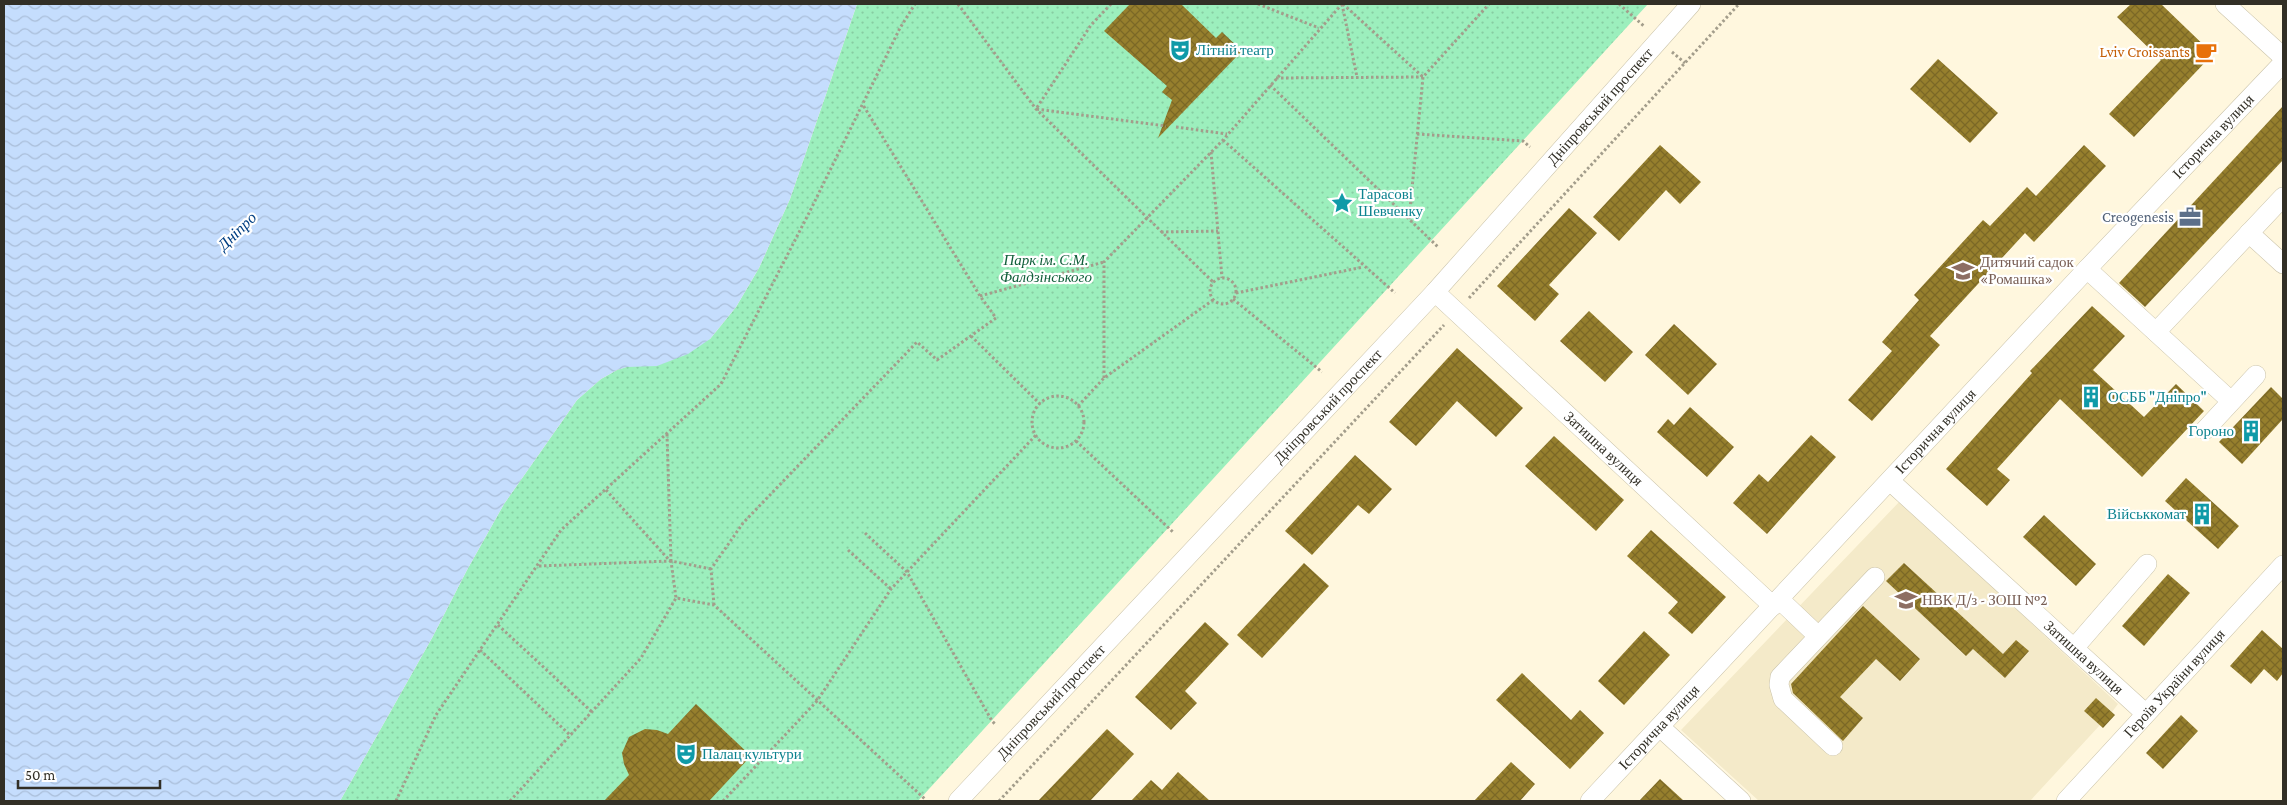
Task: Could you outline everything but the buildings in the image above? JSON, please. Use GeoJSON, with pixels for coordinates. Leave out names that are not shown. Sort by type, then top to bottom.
{"type":"FeatureCollection","features":[{"type":"Feature","properties":{"kind":"street","name":"Дніпровський проспект"},"geometry":{"type":"LineString","coordinates":[[958,801],[1435,292],[1691,4]]}},
{"type":"Feature","properties":{"kind":"street"},"geometry":{"type":"LineString","coordinates":[[2225,4],[2283,57]]}},
{"type":"Feature","properties":{"kind":"street","name":"Історична вулиця"},"geometry":{"type":"LineString","coordinates":[[1590,801],[2283,63]]}},
{"type":"Feature","properties":{"kind":"street"},"geometry":{"type":"LineString","coordinates":[[2156,332],[2283,197]]}},
{"type":"Feature","properties":{"kind":"street"},"geometry":{"type":"LineString","coordinates":[[2249,233],[2283,264]]}},
{"type":"Feature","properties":{"kind":"street"},"geometry":{"type":"LineString","coordinates":[[2087,270],[2232,401]]}},
{"type":"Feature","properties":{"kind":"street","name":"Затишна вулиця"},"geometry":{"type":"LineString","coordinates":[[1435,292],[1776,602],[1818,636]]}},
{"type":"Feature","properties":{"kind":"street"},"geometry":{"type":"LineString","coordinates":[[2205,430],[2256,375]]}},
{"type":"Feature","properties":{"kind":"street","name":"Затишна вулиця"},"geometry":{"type":"LineString","coordinates":[[1890,481],[2075,647],[2145,713]]}},
{"type":"Feature","properties":{"kind":"street"},"geometry":{"type":"LineString","coordinates":[[2075,647],[2147,564]]}},
{"type":"Feature","properties":{"kind":"street","name":"Героїв України вулиця"},"geometry":{"type":"LineString","coordinates":[[2066,801],[2283,565]]}},
{"type":"Feature","properties":{"kind":"street"},"geometry":{"type":"LineString","coordinates":[[1833,746],[1783,699],[1779,685],[1780,678],[1876,577]]}},
{"type":"Feature","properties":{"kind":"street"},"geometry":{"type":"LineString","coordinates":[[1660,727],[1741,801]]}},
{"type":"Feature","properties":{"kind":"path"},"geometry":{"type":"LineString","coordinates":[[396,801],[436,715],[539,566],[561,530],[721,384],[900,28],[915,4]]}},
{"type":"Feature","properties":{"kind":"path"},"geometry":{"type":"LineString","coordinates":[[958,4],[1036,109],[1145,218],[1213,282]]}},
{"type":"Feature","properties":{"kind":"path"},"geometry":{"type":"LineString","coordinates":[[1036,109],[1091,25],[1112,4]]}},
{"type":"Feature","properties":{"kind":"path"},"geometry":{"type":"LineString","coordinates":[[1258,4],[1319,28]]}},
{"type":"Feature","properties":{"kind":"path"},"geometry":{"type":"LineString","coordinates":[[980,296],[1104,262],[1223,140],[1319,28],[1342,4]]}},
{"type":"Feature","properties":{"kind":"path"},"geometry":{"type":"LineString","coordinates":[[1342,4],[1423,77]]}},
{"type":"Feature","properties":{"kind":"path"},"geometry":{"type":"LineString","coordinates":[[1342,4],[1357,77]]}},
{"type":"Feature","properties":{"kind":"path"},"geometry":{"type":"LineString","coordinates":[[1409,220],[1423,77],[1489,4]]}},
{"type":"Feature","properties":{"kind":"path"},"geometry":{"type":"LineString","coordinates":[[999,801],[1456,312],[1739,4]]}},
{"type":"Feature","properties":{"kind":"path"},"geometry":{"type":"LineString","coordinates":[[1276,78],[1423,77]]}},
{"type":"Feature","properties":{"kind":"path"},"geometry":{"type":"LineString","coordinates":[[1270,85],[1438,247]]}},
{"type":"Feature","properties":{"kind":"path"},"geometry":{"type":"LineString","coordinates":[[714,605],[711,569],[744,523],[917,342],[937,360],[996,318],[980,296],[863,104]]}},
{"type":"Feature","properties":{"kind":"path"},"geometry":{"type":"LineString","coordinates":[[1036,109],[1166,126]]}},
{"type":"Feature","properties":{"kind":"path"},"geometry":{"type":"LineString","coordinates":[[1176,127],[1228,134]]}},
{"type":"Feature","properties":{"kind":"path"},"geometry":{"type":"LineString","coordinates":[[1417,134],[1524,141],[1530,147]]}},
{"type":"Feature","properties":{"kind":"path"},"geometry":{"type":"LineString","coordinates":[[1223,140],[1395,293]]}},
{"type":"Feature","properties":{"kind":"path"},"geometry":{"type":"LineString","coordinates":[[1211,152],[1222,278]]}},
{"type":"Feature","properties":{"kind":"path"},"geometry":{"type":"LineString","coordinates":[[1161,232],[1218,231]]}},
{"type":"Feature","properties":{"kind":"path"},"geometry":{"type":"LineString","coordinates":[[1104,262],[1104,378]]}},
{"type":"Feature","properties":{"kind":"path"},"geometry":{"type":"LineString","coordinates":[[1236,293],[1364,266]]}},
{"type":"Feature","properties":{"kind":"path"},"geometry":{"type":"LineString","coordinates":[[1222,278],[1231,281],[1236,293],[1233,299],[1223,304],[1213,300],[1209,293],[1213,282],[1222,278]]}},
{"type":"Feature","properties":{"kind":"path"},"geometry":{"type":"LineString","coordinates":[[1233,299],[1322,372]]}},
{"type":"Feature","properties":{"kind":"path"},"geometry":{"type":"LineString","coordinates":[[1078,406],[1104,378],[1213,300]]}},
{"type":"Feature","properties":{"kind":"path"},"geometry":{"type":"LineString","coordinates":[[971,336],[1040,404]]}},
{"type":"Feature","properties":{"kind":"path"},"geometry":{"type":"LineString","coordinates":[[1062,397],[1070,399],[1078,406],[1084,418],[1084,427],[1076,441],[1070,446],[1055,448],[1040,441],[1036,435],[1033,419],[1040,404],[1046,400],[1062,397]]}},
{"type":"Feature","properties":{"kind":"path"},"geometry":{"type":"LineString","coordinates":[[510,801],[641,658],[676,598],[671,561],[667,434]]}},
{"type":"Feature","properties":{"kind":"path"},"geometry":{"type":"LineString","coordinates":[[723,801],[817,701],[891,589],[1036,435]]}},
{"type":"Feature","properties":{"kind":"path"},"geometry":{"type":"LineString","coordinates":[[1076,441],[1174,533]]}},
{"type":"Feature","properties":{"kind":"path"},"geometry":{"type":"LineString","coordinates":[[606,490],[671,561]]}},
{"type":"Feature","properties":{"kind":"path"},"geometry":{"type":"LineString","coordinates":[[865,533],[907,572],[996,725]]}},
{"type":"Feature","properties":{"kind":"path"},"geometry":{"type":"LineString","coordinates":[[848,550],[891,589]]}},
{"type":"Feature","properties":{"kind":"path"},"geometry":{"type":"LineString","coordinates":[[539,566],[671,561],[711,569]]}},
{"type":"Feature","properties":{"kind":"path"},"geometry":{"type":"LineString","coordinates":[[676,598],[714,605],[926,800]]}},
{"type":"Feature","properties":{"kind":"path"},"geometry":{"type":"LineString","coordinates":[[498,625],[592,712]]}},
{"type":"Feature","properties":{"kind":"path"},"geometry":{"type":"LineString","coordinates":[[480,650],[571,736]]}},
{"type":"Feature","properties":{"kind":"shaded area","name":"НВК Д/з - ЗОШ №2"},"geometry":{"type":"Polygon","coordinates":[[[1900,501],[2118,704],[2112,712],[2084,711],[2100,725],[2030,801],[1759,801],[1681,730],[1900,501]]]}},
{"type":"Feature","properties":{"kind":"green space","name":"Парк ім. С.М. Фалдзінського"},"geometry":{"type":"Polygon","coordinates":[[[857,4],[1648,4],[918,801],[340,801],[432,638],[504,504],[577,400],[601,379],[617,370],[710,339],[736,307],[759,268],[790,199],[857,4]]]}},
{"type":"Feature","properties":{"kind":"water","name":"Дніпро"},"geometry":{"type":"Polygon","coordinates":[[[4,4],[857,4],[790,199],[759,268],[736,307],[710,339],[688,354],[657,366],[627,367],[617,370],[601,379],[577,400],[504,504],[432,638],[340,801],[4,801],[4,4]]]}},
{"type":"Feature","properties":{"kind":"place","name":"Літній театр"},"geometry":{"type":"Point","coordinates":[1180,50]}},
{"type":"Feature","properties":{"kind":"place","name":"Lviv Croissants"},"geometry":{"type":"Point","coordinates":[2206,52]}},
{"type":"Feature","properties":{"kind":"place","name":"Тарасові Шевченку"},"geometry":{"type":"Point","coordinates":[1342,203]}},
{"type":"Feature","properties":{"kind":"place","name":"Creogenesis"},"geometry":{"type":"Point","coordinates":[2190,217]}},
{"type":"Feature","properties":{"kind":"place","name":"Дитячий садок «Ромашка»"},"geometry":{"type":"Point","coordinates":[1963,271]}},
{"type":"Feature","properties":{"kind":"place","name":"ОСББ \"Днiпро\""},"geometry":{"type":"Point","coordinates":[2091,397]}},
{"type":"Feature","properties":{"kind":"place","name":"Гороно"},"geometry":{"type":"Point","coordinates":[2251,431]}},
{"type":"Feature","properties":{"kind":"place","name":"Військкомат"},"geometry":{"type":"Point","coordinates":[2202,514]}},
{"type":"Feature","properties":{"kind":"place","name":"НВК Д/з - ЗОШ №2"},"geometry":{"type":"Point","coordinates":[1906,600]}},
{"type":"Feature","properties":{"kind":"place","name":"Палац культури"},"geometry":{"type":"Point","coordinates":[686,754]}}]}
